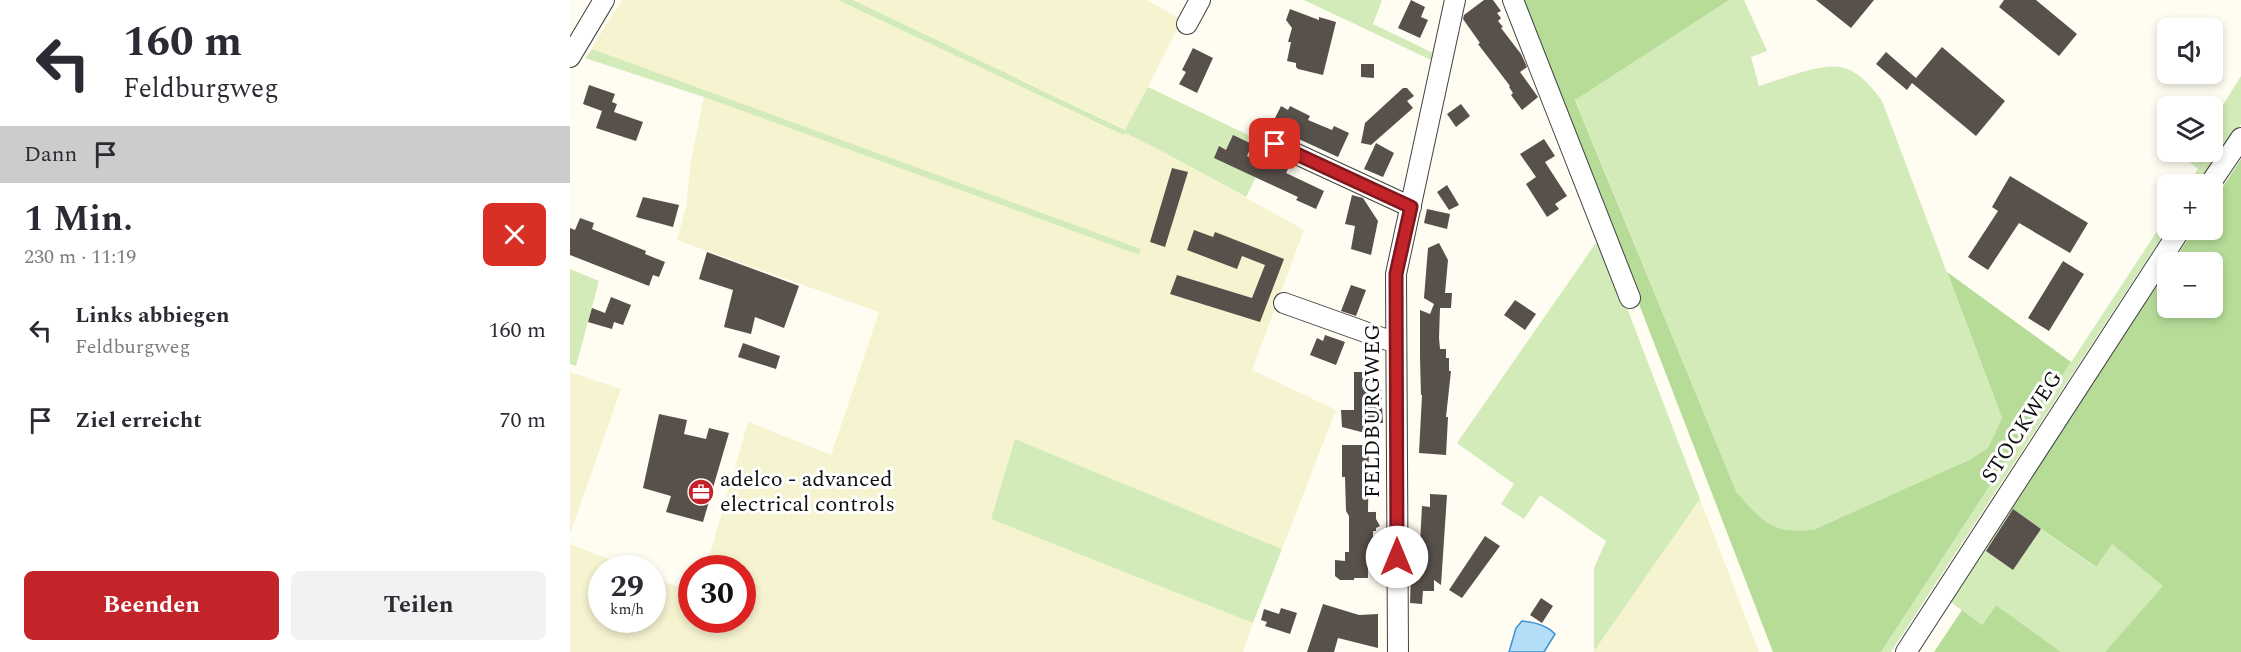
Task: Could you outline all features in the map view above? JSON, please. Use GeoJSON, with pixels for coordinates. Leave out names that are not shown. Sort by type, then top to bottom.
{"type":"FeatureCollection","features":[{"type":"Feature","properties":{"kind":"street"},"geometry":{"type":"LineString","coordinates":[[570,57],[604,0]]}},
{"type":"Feature","properties":{"kind":"street"},"geometry":{"type":"LineString","coordinates":[[1187,24],[1200,0]]}},
{"type":"Feature","properties":{"kind":"street","name":"FELDBURGWEG"},"geometry":{"type":"LineString","coordinates":[[1398,652],[1396,274],[1455,0]]}},
{"type":"Feature","properties":{"kind":"street"},"geometry":{"type":"LineString","coordinates":[[1513,0],[1630,298]]}},
{"type":"Feature","properties":{"kind":"street"},"geometry":{"type":"LineString","coordinates":[[2217,174],[2241,138]]}},
{"type":"Feature","properties":{"kind":"street"},"geometry":{"type":"LineString","coordinates":[[1275,144],[1411,207]]}},
{"type":"Feature","properties":{"kind":"street","name":"STOCKWEG"},"geometry":{"type":"LineString","coordinates":[[1906,652],[2174,240]]}},
{"type":"Feature","properties":{"kind":"street"},"geometry":{"type":"LineString","coordinates":[[1284,303],[1396,343]]}},
{"type":"Feature","properties":{"kind":"shaded area"},"geometry":{"type":"Polygon","coordinates":[[[622,0],[838,0],[1122,135],[1124,133],[1169,155],[1304,230],[1252,370],[1336,410],[1282,549],[1015,439],[991,519],[1253,623],[1243,652],[570,652],[570,544],[598,555],[588,555],[588,633],[666,633],[666,582],[678,587],[678,633],[756,633],[756,555],[710,555],[748,422],[831,455],[879,312],[677,240],[686,207],[691,161],[704,97],[1139,255],[1141,249],[591,49],[622,0]]]}},
{"type":"Feature","properties":{"kind":"shaded area"},"geometry":{"type":"Polygon","coordinates":[[[853,0],[1147,0],[1182,20],[1126,130],[853,0]]]}},
{"type":"Feature","properties":{"kind":"shaded area"},"geometry":{"type":"Polygon","coordinates":[[[570,372],[621,389],[570,534],[570,372]]]}},
{"type":"Feature","properties":{"kind":"shaded area"},"geometry":{"type":"Polygon","coordinates":[[[1700,499],[1759,652],[1593,652],[1700,499]]]}},
{"type":"Feature","properties":{"kind":"green space"},"geometry":{"type":"Polygon","coordinates":[[[838,0],[853,0],[1125,130],[1148,87],[1271,146],[1246,197],[1125,133],[1123,135],[838,0]]]}},
{"type":"Feature","properties":{"kind":"green space"},"geometry":{"type":"Polygon","coordinates":[[[1304,0],[1382,0],[1373,24],[1433,53],[1431,60],[1304,0]]]}},
{"type":"Feature","properties":{"kind":"green space"},"geometry":{"type":"Polygon","coordinates":[[[1522,0],[1729,0],[1575,100],[1736,491],[1765,521],[1788,530],[1813,530],[1969,460],[1988,448],[2002,418],[1947,272],[2071,362],[1881,652],[1773,652],[1522,0]]]}},
{"type":"Feature","properties":{"kind":"green space"},"geometry":{"type":"Polygon","coordinates":[[[1729,0],[1744,0],[1767,51],[1751,57],[1759,86],[1788,76],[1832,66],[1847,69],[1859,75],[1882,101],[2002,418],[1988,448],[1969,460],[1813,530],[1788,530],[1772,525],[1759,516],[1736,491],[1575,99],[1729,0]]]}},
{"type":"Feature","properties":{"kind":"green space"},"geometry":{"type":"Polygon","coordinates":[[[592,49],[1141,249],[1139,255],[704,97],[585,58],[592,49]]]}},
{"type":"Feature","properties":{"kind":"green space"},"geometry":{"type":"Polygon","coordinates":[[[2241,76],[2241,124],[2223,152],[2223,105],[2241,76]]]}},
{"type":"Feature","properties":{"kind":"green space"},"geometry":{"type":"Polygon","coordinates":[[[2241,159],[2241,652],[2105,652],[2163,586],[2112,544],[2096,567],[2011,508],[2157,285],[2157,318],[2223,318],[2223,252],[2180,252],[2187,240],[2223,240],[2223,187],[2241,159]]]}},
{"type":"Feature","properties":{"kind":"green space"},"geometry":{"type":"Polygon","coordinates":[[[2189,162],[2216,162],[2208,174],[2195,174],[2198,169],[2189,162]]]}},
{"type":"Feature","properties":{"kind":"green space"},"geometry":{"type":"Polygon","coordinates":[[[2157,231],[2157,240],[2160,240],[1891,652],[1881,652],[2157,231]]]}},
{"type":"Feature","properties":{"kind":"green space"},"geometry":{"type":"Polygon","coordinates":[[[1600,237],[1700,499],[1594,651],[1594,568],[1606,541],[1540,495],[1524,519],[1501,504],[1514,484],[1457,443],[1600,237]]]}},
{"type":"Feature","properties":{"kind":"green space"},"geometry":{"type":"Polygon","coordinates":[[[570,269],[599,281],[576,366],[570,364],[570,269]]]}},
{"type":"Feature","properties":{"kind":"green space"},"geometry":{"type":"Polygon","coordinates":[[[1015,439],[1282,549],[1253,623],[991,519],[1015,439]]]}},
{"type":"Feature","properties":{"kind":"green space"},"geometry":{"type":"Polygon","coordinates":[[[2011,508],[2095,567],[2112,544],[2164,586],[2105,652],[2061,652],[1996,605],[1982,625],[1949,601],[2011,508]]]}},
{"type":"Feature","properties":{"kind":"green space"},"geometry":{"type":"Polygon","coordinates":[[[1996,605],[2061,652],[1934,652],[1962,610],[1982,625],[1996,605]]]}},
{"type":"Feature","properties":{"kind":"water"},"geometry":{"type":"Polygon","coordinates":[[[1522,621],[1540,624],[1555,634],[1544,652],[1509,652],[1516,628],[1522,621]]]}},
{"type":"Feature","properties":{"kind":"building"},"geometry":{"type":"Polygon","coordinates":[[[1411,0],[1425,7],[1421,17],[1428,20],[1420,38],[1398,28],[1411,0]]]}},
{"type":"Feature","properties":{"kind":"building"},"geometry":{"type":"Polygon","coordinates":[[[1484,0],[1493,0],[1501,11],[1497,13],[1501,18],[1498,21],[1503,27],[1501,28],[1521,54],[1527,67],[1520,72],[1538,97],[1522,110],[1511,95],[1513,93],[1510,86],[1478,44],[1480,43],[1463,19],[1464,15],[1484,0]]]}},
{"type":"Feature","properties":{"kind":"building"},"geometry":{"type":"Polygon","coordinates":[[[1816,0],[1874,0],[1851,28],[1816,0]]]}},
{"type":"Feature","properties":{"kind":"building"},"geometry":{"type":"Polygon","coordinates":[[[2004,0],[2036,0],[2077,34],[2059,56],[1999,7],[2004,0]]]}},
{"type":"Feature","properties":{"kind":"building"},"geometry":{"type":"Polygon","coordinates":[[[1290,9],[1319,20],[1319,17],[1336,22],[1323,75],[1298,69],[1296,63],[1287,61],[1291,42],[1288,42],[1292,28],[1286,20],[1290,9]]]}},
{"type":"Feature","properties":{"kind":"building"},"geometry":{"type":"Polygon","coordinates":[[[1942,47],[2005,101],[1976,136],[1912,83],[1907,90],[1876,64],[1886,52],[1916,78],[1942,47]]]}},
{"type":"Feature","properties":{"kind":"building"},"geometry":{"type":"Polygon","coordinates":[[[1193,48],[1213,58],[1197,93],[1179,84],[1186,72],[1182,70],[1193,48]]]}},
{"type":"Feature","properties":{"kind":"building"},"geometry":{"type":"Polygon","coordinates":[[[1361,64],[1374,64],[1374,78],[1361,77],[1361,64]]]}},
{"type":"Feature","properties":{"kind":"building"},"geometry":{"type":"Polygon","coordinates":[[[589,85],[615,94],[612,102],[617,104],[614,112],[643,122],[636,141],[596,128],[602,111],[583,104],[589,85]]]}},
{"type":"Feature","properties":{"kind":"building"},"geometry":{"type":"Polygon","coordinates":[[[1403,88],[1407,88],[1414,96],[1407,101],[1413,108],[1371,145],[1361,143],[1365,123],[1403,88]]]}},
{"type":"Feature","properties":{"kind":"building"},"geometry":{"type":"Polygon","coordinates":[[[1461,104],[1470,116],[1456,127],[1447,114],[1461,104]]]}},
{"type":"Feature","properties":{"kind":"building"},"geometry":{"type":"Polygon","coordinates":[[[1281,106],[1288,110],[1290,106],[1310,116],[1308,120],[1332,130],[1334,126],[1349,133],[1338,157],[1279,130],[1281,124],[1274,120],[1281,106]]]}},
{"type":"Feature","properties":{"kind":"building"},"geometry":{"type":"Polygon","coordinates":[[[1233,135],[1252,144],[1247,156],[1269,167],[1272,159],[1289,167],[1286,173],[1324,191],[1316,209],[1296,200],[1298,197],[1214,158],[1219,146],[1226,150],[1233,135]]]}},
{"type":"Feature","properties":{"kind":"building"},"geometry":{"type":"Polygon","coordinates":[[[1544,139],[1555,156],[1545,162],[1567,196],[1555,204],[1559,209],[1547,217],[1526,184],[1536,177],[1520,154],[1544,139]]]}},
{"type":"Feature","properties":{"kind":"building"},"geometry":{"type":"Polygon","coordinates":[[[1376,143],[1394,153],[1383,177],[1364,169],[1376,143]]]}},
{"type":"Feature","properties":{"kind":"building"},"geometry":{"type":"Polygon","coordinates":[[[1172,168],[1188,172],[1165,247],[1150,242],[1172,168]]]}},
{"type":"Feature","properties":{"kind":"building"},"geometry":{"type":"Polygon","coordinates":[[[2010,176],[2088,223],[2070,253],[2019,223],[1988,270],[1968,257],[1998,211],[1992,207],[2010,176]]]}},
{"type":"Feature","properties":{"kind":"building"},"geometry":{"type":"Polygon","coordinates":[[[1447,185],[1459,205],[1449,210],[1437,192],[1447,185]]]}},
{"type":"Feature","properties":{"kind":"building"},"geometry":{"type":"Polygon","coordinates":[[[1352,195],[1363,198],[1378,221],[1371,255],[1351,249],[1355,226],[1345,224],[1352,195]]]}},
{"type":"Feature","properties":{"kind":"building"},"geometry":{"type":"Polygon","coordinates":[[[643,197],[679,205],[673,227],[636,217],[643,197]]]}},
{"type":"Feature","properties":{"kind":"building"},"geometry":{"type":"Polygon","coordinates":[[[1427,209],[1450,214],[1447,229],[1424,223],[1427,209]]]}},
{"type":"Feature","properties":{"kind":"building"},"geometry":{"type":"Polygon","coordinates":[[[580,218],[594,223],[592,229],[646,251],[645,254],[665,262],[659,277],[653,275],[649,286],[570,255],[570,228],[575,230],[580,218]]]}},
{"type":"Feature","properties":{"kind":"building"},"geometry":{"type":"Polygon","coordinates":[[[1194,230],[1213,237],[1215,232],[1284,259],[1260,322],[1170,294],[1177,275],[1252,298],[1265,265],[1242,256],[1237,269],[1187,250],[1194,230]]]}},
{"type":"Feature","properties":{"kind":"building"},"geometry":{"type":"Polygon","coordinates":[[[1439,243],[1448,260],[1445,293],[1452,293],[1451,308],[1440,308],[1440,349],[1446,349],[1446,358],[1449,358],[1449,371],[1451,371],[1446,417],[1448,417],[1446,455],[1419,453],[1422,395],[1420,310],[1430,314],[1434,304],[1424,298],[1428,248],[1439,243]]]}},
{"type":"Feature","properties":{"kind":"building"},"geometry":{"type":"Polygon","coordinates":[[[707,252],[799,286],[784,328],[755,317],[751,334],[724,327],[733,290],[699,279],[707,252]]]}},
{"type":"Feature","properties":{"kind":"building"},"geometry":{"type":"Polygon","coordinates":[[[2063,261],[2084,274],[2049,331],[2028,318],[2063,261]]]}},
{"type":"Feature","properties":{"kind":"building"},"geometry":{"type":"Polygon","coordinates":[[[1351,285],[1366,290],[1356,316],[1341,311],[1351,285]]]}},
{"type":"Feature","properties":{"kind":"building"},"geometry":{"type":"Polygon","coordinates":[[[611,297],[631,305],[623,325],[614,322],[612,329],[588,322],[592,308],[605,313],[611,297]]]}},
{"type":"Feature","properties":{"kind":"building"},"geometry":{"type":"Polygon","coordinates":[[[1515,300],[1536,314],[1525,330],[1504,315],[1515,300]]]}},
{"type":"Feature","properties":{"kind":"building"},"geometry":{"type":"Polygon","coordinates":[[[1325,335],[1345,342],[1336,365],[1310,355],[1317,338],[1323,341],[1325,335]]]}},
{"type":"Feature","properties":{"kind":"building"},"geometry":{"type":"Polygon","coordinates":[[[743,343],[780,356],[776,369],[738,357],[743,343]]]}},
{"type":"Feature","properties":{"kind":"building"},"geometry":{"type":"Polygon","coordinates":[[[1354,372],[1369,372],[1369,388],[1381,388],[1383,423],[1373,423],[1373,435],[1342,427],[1341,410],[1354,410],[1354,372]]]}},
{"type":"Feature","properties":{"kind":"building"},"geometry":{"type":"Polygon","coordinates":[[[659,414],[687,420],[684,434],[706,439],[709,428],[729,433],[703,522],[666,512],[671,496],[643,488],[659,414]]]}},
{"type":"Feature","properties":{"kind":"building"},"geometry":{"type":"Polygon","coordinates":[[[1342,445],[1369,445],[1368,512],[1376,512],[1376,519],[1380,526],[1373,531],[1373,553],[1368,553],[1368,578],[1354,578],[1354,580],[1340,580],[1335,576],[1335,560],[1345,561],[1345,552],[1349,552],[1349,516],[1346,511],[1345,477],[1342,477],[1342,445]]]}},
{"type":"Feature","properties":{"kind":"building"},"geometry":{"type":"Polygon","coordinates":[[[1430,494],[1447,495],[1441,585],[1434,580],[1434,591],[1423,591],[1422,604],[1410,603],[1411,573],[1414,573],[1415,549],[1417,549],[1418,542],[1420,543],[1422,506],[1430,507],[1430,494]]]}},
{"type":"Feature","properties":{"kind":"building"},"geometry":{"type":"Polygon","coordinates":[[[2013,509],[2041,529],[2013,570],[1986,551],[2013,509]]]}},
{"type":"Feature","properties":{"kind":"building"},"geometry":{"type":"Polygon","coordinates":[[[1485,536],[1500,546],[1462,598],[1449,590],[1485,536]]]}},
{"type":"Feature","properties":{"kind":"building"},"geometry":{"type":"Polygon","coordinates":[[[1541,598],[1553,606],[1542,623],[1530,615],[1541,598]]]}},
{"type":"Feature","properties":{"kind":"building"},"geometry":{"type":"Polygon","coordinates":[[[1323,604],[1359,615],[1378,614],[1378,648],[1338,638],[1334,652],[1307,652],[1323,604]]]}},
{"type":"Feature","properties":{"kind":"building"},"geometry":{"type":"Polygon","coordinates":[[[1281,608],[1297,613],[1290,634],[1265,626],[1267,622],[1261,620],[1264,609],[1279,614],[1281,608]]]}},
{"type":"Feature","properties":{"kind":"place","name":"adelco - advanced electrical controls"},"geometry":{"type":"Point","coordinates":[701,492]}},
{"type":"Feature","properties":{"kind":"route"},"geometry":{"type":"LineString","coordinates":[[1275,144],[1411,207],[1396,274],[1397,557]]}}]}
